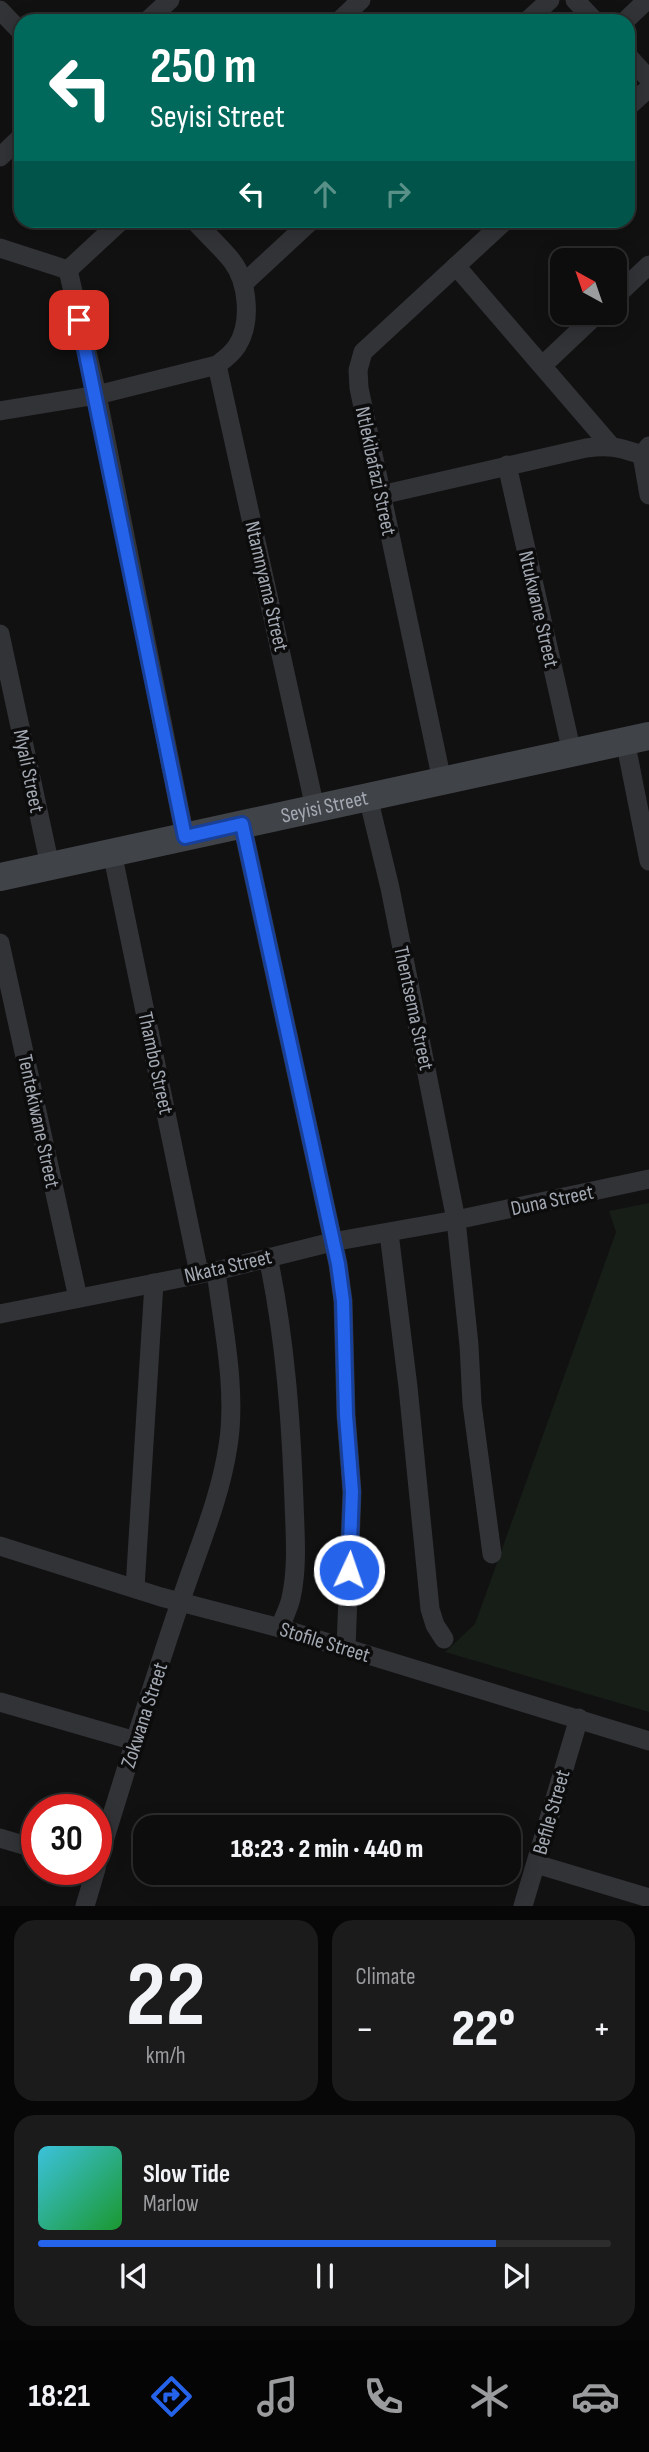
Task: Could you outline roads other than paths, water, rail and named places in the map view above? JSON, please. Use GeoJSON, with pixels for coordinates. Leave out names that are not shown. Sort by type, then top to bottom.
{"type":"FeatureCollection","features":[{"type":"Feature","properties":{"kind":"street"},"geometry":{"type":"LineString","coordinates":[[155,14],[170,0]]}},
{"type":"Feature","properties":{"kind":"street"},"geometry":{"type":"LineString","coordinates":[[346,14],[361,0]]}},
{"type":"Feature","properties":{"kind":"street"},"geometry":{"type":"LineString","coordinates":[[535,14],[550,0]]}},
{"type":"Feature","properties":{"kind":"street"},"geometry":{"type":"LineString","coordinates":[[575,0],[588,14]]}},
{"type":"Feature","properties":{"kind":"street"},"geometry":{"type":"LineString","coordinates":[[633,14],[648,0]]}},
{"type":"Feature","properties":{"kind":"street"},"geometry":{"type":"LineString","coordinates":[[0,10],[14,25]]}},
{"type":"Feature","properties":{"kind":"street"},"geometry":{"type":"LineString","coordinates":[[635,64],[649,79]]}},
{"type":"Feature","properties":{"kind":"street"},"geometry":{"type":"LineString","coordinates":[[635,101],[649,88]]}},
{"type":"Feature","properties":{"kind":"street"},"geometry":{"type":"LineString","coordinates":[[0,157],[14,143]]}},
{"type":"Feature","properties":{"kind":"street"},"geometry":{"type":"LineString","coordinates":[[68,270],[113,228]]}},
{"type":"Feature","properties":{"kind":"street"},"geometry":{"type":"LineString","coordinates":[[0,411],[96,395],[217,365],[229,356],[239,344],[244,329],[246,311],[243,284],[233,263],[201,228]]}},
{"type":"Feature","properties":{"kind":"street"},"geometry":{"type":"LineString","coordinates":[[243,284],[303,228]]}},
{"type":"Feature","properties":{"kind":"street","name":"Ntlekibafazi Street"},"geometry":{"type":"LineString","coordinates":[[442,781],[359,388],[358,370],[363,352],[497,228]]}},
{"type":"Feature","properties":{"kind":"street"},"geometry":{"type":"LineString","coordinates":[[0,248],[68,270]]}},
{"type":"Feature","properties":{"kind":"street"},"geometry":{"type":"LineString","coordinates":[[627,286],[649,265]]}},
{"type":"Feature","properties":{"kind":"street"},"geometry":{"type":"LineString","coordinates":[[456,266],[611,446]]}},
{"type":"Feature","properties":{"kind":"street"},"geometry":{"type":"LineString","coordinates":[[68,270],[96,395],[185,837]]}},
{"type":"Feature","properties":{"kind":"street"},"geometry":{"type":"LineString","coordinates":[[543,365],[584,326]]}},
{"type":"Feature","properties":{"kind":"street","name":"Ntamnyama Street"},"geometry":{"type":"LineString","coordinates":[[217,365],[315,808]]}},
{"type":"Feature","properties":{"kind":"street"},"geometry":{"type":"LineString","coordinates":[[382,495],[586,447],[611,446],[647,453],[649,495]]}},
{"type":"Feature","properties":{"kind":"street","name":"Ntukwane Street"},"geometry":{"type":"LineString","coordinates":[[507,465],[572,752]]}},
{"type":"Feature","properties":{"kind":"street","name":"Myali Street"},"geometry":{"type":"LineString","coordinates":[[0,635],[50,866]]}},
{"type":"Feature","properties":{"kind":"street"},"geometry":{"type":"LineString","coordinates":[[637,738],[649,861]]}},
{"type":"Feature","properties":{"kind":"street","name":"Seyisi Street"},"geometry":{"type":"LineString","coordinates":[[0,877],[637,738]]}},
{"type":"Feature","properties":{"kind":"street","name":"Thentsema Street"},"geometry":{"type":"LineString","coordinates":[[368,797],[390,888],[456,1220],[474,1415],[492,1554]]}},
{"type":"Feature","properties":{"kind":"street"},"geometry":{"type":"LineString","coordinates":[[242,824],[343,1301],[346,1415],[352,1492],[346,1648]]}},
{"type":"Feature","properties":{"kind":"street","name":"Thambo Street"},"geometry":{"type":"LineString","coordinates":[[112,852],[207,1272],[229,1387],[228,1445],[208,1524],[180,1602]]}},
{"type":"Feature","properties":{"kind":"street","name":"Tentekiwane Street"},"geometry":{"type":"LineString","coordinates":[[0,943],[78,1298]]}},
{"type":"Feature","properties":{"kind":"street","name":"Duna Street"},"geometry":{"type":"LineString","coordinates":[[456,1220],[649,1179]]}},
{"type":"Feature","properties":{"kind":"street","name":"Nkata Street"},"geometry":{"type":"LineString","coordinates":[[0,1314],[207,1272],[332,1242],[456,1220]]}},
{"type":"Feature","properties":{"kind":"street"},"geometry":{"type":"LineString","coordinates":[[389,1233],[408,1387],[430,1609],[435,1625],[444,1639]]}},
{"type":"Feature","properties":{"kind":"street"},"geometry":{"type":"LineString","coordinates":[[268,1257],[279,1308],[285,1362],[295,1547],[291,1599],[280,1628]]}},
{"type":"Feature","properties":{"kind":"street"},"geometry":{"type":"LineString","coordinates":[[135,1588],[154,1283]]}},
{"type":"Feature","properties":{"kind":"street","name":"Stofile Street"},"geometry":{"type":"LineString","coordinates":[[0,1546],[649,1741]]}},
{"type":"Feature","properties":{"kind":"street","name":"Zokwana Street"},"geometry":{"type":"LineString","coordinates":[[112,1815],[180,1602]]}},
{"type":"Feature","properties":{"kind":"street"},"geometry":{"type":"LineString","coordinates":[[0,1702],[135,1741]]}},
{"type":"Feature","properties":{"kind":"street","name":"Befile Street"},"geometry":{"type":"LineString","coordinates":[[523,1906],[579,1718]]}},
{"type":"Feature","properties":{"kind":"street"},"geometry":{"type":"LineString","coordinates":[[0,1838],[21,1844]]}},
{"type":"Feature","properties":{"kind":"street"},"geometry":{"type":"LineString","coordinates":[[536,1864],[649,1898]]}},
{"type":"Feature","properties":{"kind":"street","name":"Zokwana Street"},"geometry":{"type":"LineString","coordinates":[[85,1906],[91,1885]]}}]}
